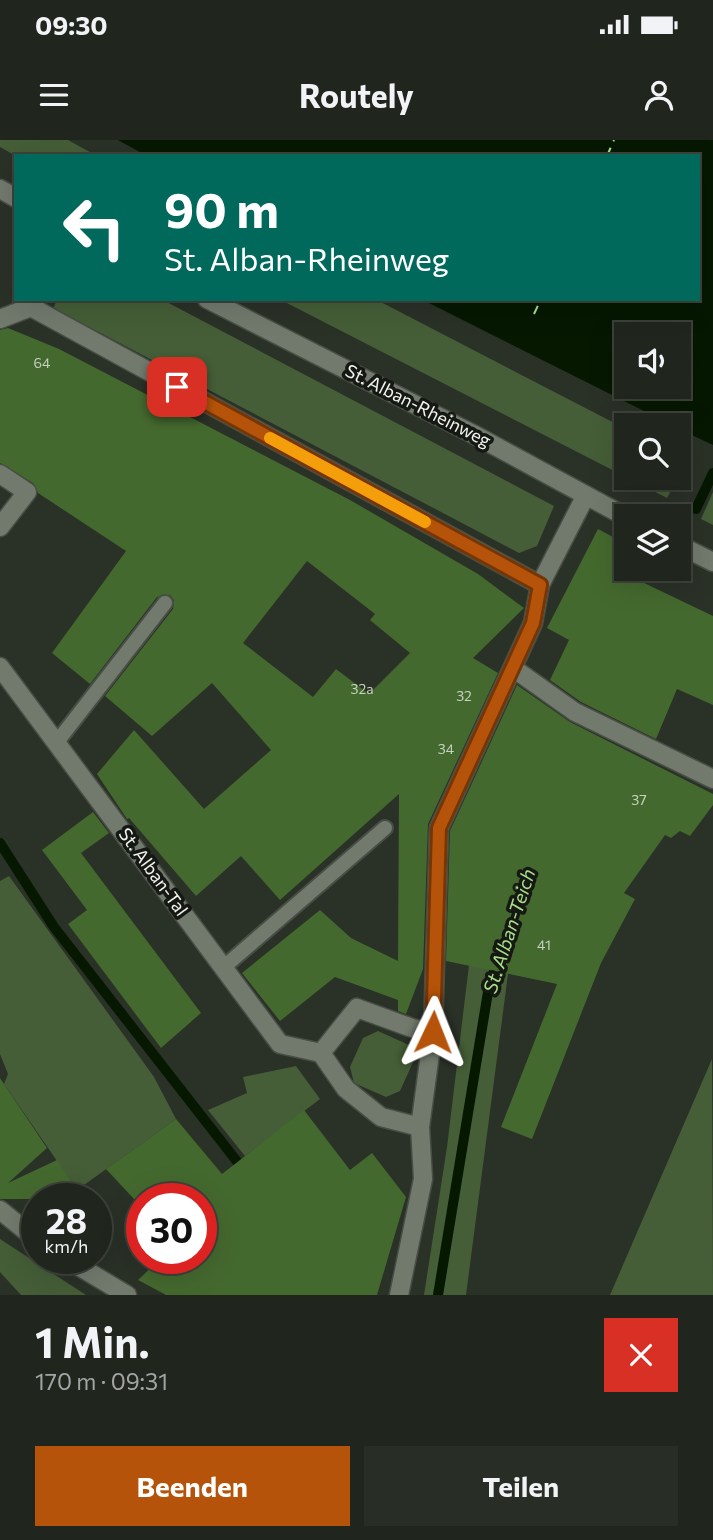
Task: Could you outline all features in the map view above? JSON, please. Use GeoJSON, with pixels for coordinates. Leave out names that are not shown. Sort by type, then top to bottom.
{"type":"FeatureCollection","features":[{"type":"Feature","properties":{"kind":"street","name":"St. Alban-Rheinweg"},"geometry":{"type":"LineString","coordinates":[[211,301],[614,510]]}},
{"type":"Feature","properties":{"kind":"street"},"geometry":{"type":"LineString","coordinates":[[0,319],[34,303],[540,585]]}},
{"type":"Feature","properties":{"kind":"street"},"geometry":{"type":"LineString","coordinates":[[0,474],[27,492],[0,527]]}},
{"type":"Feature","properties":{"kind":"street"},"geometry":{"type":"LineString","coordinates":[[399,1295],[423,1179],[420,1127],[433,1032],[439,828],[533,623],[540,585],[586,495]]}},
{"type":"Feature","properties":{"kind":"street"},"geometry":{"type":"LineString","coordinates":[[691,551],[713,562]]}},
{"type":"Feature","properties":{"kind":"street","name":"St. Alban-Tal"},"geometry":{"type":"LineString","coordinates":[[0,667],[280,1044],[321,1053]]}},
{"type":"Feature","properties":{"kind":"street"},"geometry":{"type":"LineString","coordinates":[[513,668],[575,712],[713,779]]}},
{"type":"Feature","properties":{"kind":"street"},"geometry":{"type":"LineString","coordinates":[[420,1127],[381,1117],[346,1089],[321,1053],[358,1008],[412,1028],[433,1032]]}},
{"type":"Feature","properties":{"kind":"street"},"geometry":{"type":"LineString","coordinates":[[0,1210],[21,1227]]}},
{"type":"Feature","properties":{"kind":"street"},"geometry":{"type":"LineString","coordinates":[[92,1274],[127,1295]]}},
{"type":"Feature","properties":{"kind":"lane"},"geometry":{"type":"LineString","coordinates":[[57,742],[165,603]]}},
{"type":"Feature","properties":{"kind":"lane"},"geometry":{"type":"LineString","coordinates":[[223,967],[385,828]]}},
{"type":"Feature","properties":{"kind":"green space"},"geometry":{"type":"Polygon","coordinates":[[[0,140],[68,140],[93,154],[14,155],[0,147],[0,140]]]}},
{"type":"Feature","properties":{"kind":"green space"},"geometry":{"type":"Polygon","coordinates":[[[57,301],[165,301],[554,506],[537,546],[519,553],[53,308],[57,301]]]}},
{"type":"Feature","properties":{"kind":"green space"},"geometry":{"type":"Polygon","coordinates":[[[283,301],[379,301],[614,423],[614,471],[283,301]]]}},
{"type":"Feature","properties":{"kind":"green space"},"geometry":{"type":"Polygon","coordinates":[[[651,490],[671,490],[667,498],[651,490]]]}},
{"type":"Feature","properties":{"kind":"green space"},"geometry":{"type":"Polygon","coordinates":[[[713,492],[713,525],[701,519],[713,492]]]}},
{"type":"Feature","properties":{"kind":"green space"},"geometry":{"type":"Polygon","coordinates":[[[9,876],[154,1077],[176,1119],[87,1183],[72,1183],[4,1084],[8,1074],[0,1054],[0,881],[9,876]]]}},
{"type":"Feature","properties":{"kind":"green space"},"geometry":{"type":"Polygon","coordinates":[[[469,965],[508,974],[466,1295],[424,1295],[447,1147],[469,965]]]}},
{"type":"Feature","properties":{"kind":"green space"},"geometry":{"type":"Polygon","coordinates":[[[378,1031],[409,1045],[414,1060],[400,1091],[386,1097],[354,1083],[350,1067],[363,1038],[378,1031]]]}},
{"type":"Feature","properties":{"kind":"green space"},"geometry":{"type":"Polygon","coordinates":[[[712,1059],[713,1295],[610,1295],[712,1059]]]}},
{"type":"Feature","properties":{"kind":"green space"},"geometry":{"type":"Polygon","coordinates":[[[296,1066],[320,1099],[245,1156],[208,1110],[247,1093],[243,1077],[296,1066]]]}},
{"type":"Feature","properties":{"kind":"green space"},"geometry":{"type":"Polygon","coordinates":[[[0,1239],[21,1253],[21,1274],[54,1274],[86,1295],[21,1295],[0,1272],[0,1239]]]}},
{"type":"Feature","properties":{"kind":"shaded area"},"geometry":{"type":"Polygon","coordinates":[[[118,140],[713,140],[713,445],[691,435],[691,413],[648,413],[620,399],[691,399],[691,322],[614,322],[614,396],[425,301],[700,301],[700,154],[143,154],[118,140]]]}},
{"type":"Feature","properties":{"kind":"building"},"geometry":{"type":"Polygon","coordinates":[[[8,328],[59,349],[350,500],[478,574],[524,608],[473,658],[498,673],[428,824],[423,969],[406,1014],[398,1011],[398,1000],[335,977],[280,1021],[242,973],[320,910],[351,938],[398,961],[399,794],[280,900],[241,856],[196,896],[129,818],[127,819],[97,774],[134,730],[204,809],[271,750],[212,683],[152,736],[105,696],[173,609],[174,600],[170,595],[157,597],[90,684],[52,653],[126,551],[38,493],[33,483],[0,463],[0,330],[8,328]],[[307,561],[243,643],[313,697],[336,669],[369,694],[410,653],[370,620],[375,614],[307,561]]]}},
{"type":"Feature","properties":{"kind":"building"},"geometry":{"type":"Polygon","coordinates":[[[598,529],[614,538],[614,581],[640,581],[713,616],[713,705],[677,689],[656,739],[581,702],[550,680],[569,640],[547,628],[598,529]]]}},
{"type":"Feature","properties":{"kind":"building"},"geometry":{"type":"Polygon","coordinates":[[[517,685],[570,722],[713,794],[713,805],[690,836],[680,831],[671,838],[665,835],[624,893],[635,899],[601,963],[532,1139],[501,1127],[557,984],[446,961],[450,831],[517,685]]]}},
{"type":"Feature","properties":{"kind":"building"},"geometry":{"type":"Polygon","coordinates":[[[93,812],[109,833],[81,853],[201,1013],[161,1048],[68,924],[87,910],[42,850],[93,812]]]}},
{"type":"Feature","properties":{"kind":"building"},"geometry":{"type":"Polygon","coordinates":[[[0,1078],[47,1148],[8,1183],[57,1160],[72,1183],[21,1183],[21,1199],[0,1199],[0,1078]]]}},
{"type":"Feature","properties":{"kind":"building"},"geometry":{"type":"Polygon","coordinates":[[[304,1110],[350,1170],[372,1153],[406,1197],[377,1295],[166,1295],[138,1280],[144,1274],[217,1274],[217,1183],[126,1183],[126,1190],[106,1169],[176,1119],[222,1174],[304,1110]]]}},
{"type":"Feature","properties":{"kind":"waterway","name":"St. Alban-Teich"},"geometry":{"type":"LineString","coordinates":[[696,509],[713,473]]}},
{"type":"Feature","properties":{"kind":"waterway","name":"St. Alban-Teich"},"geometry":{"type":"LineString","coordinates":[[0,843],[54,927],[246,1173]]}},
{"type":"Feature","properties":{"kind":"waterway","name":"St. Alban-Teich"},"geometry":{"type":"LineString","coordinates":[[438,1295],[489,986],[499,957]]}},
{"type":"Feature","properties":{"kind":"ferry route"},"geometry":{"type":"LineString","coordinates":[[608,154],[614,140]]}},
{"type":"Feature","properties":{"kind":"ferry route"},"geometry":{"type":"LineString","coordinates":[[534,314],[540,301]]}},
{"type":"Feature","properties":{"kind":"slow traffic"},"geometry":{"type":"LineString","coordinates":[[270,438],[425,522]]}},
{"type":"Feature","properties":{"kind":"route"},"geometry":{"type":"LineString","coordinates":[[177,387],[540,585],[533,623],[439,828],[433,1032]]}}]}
